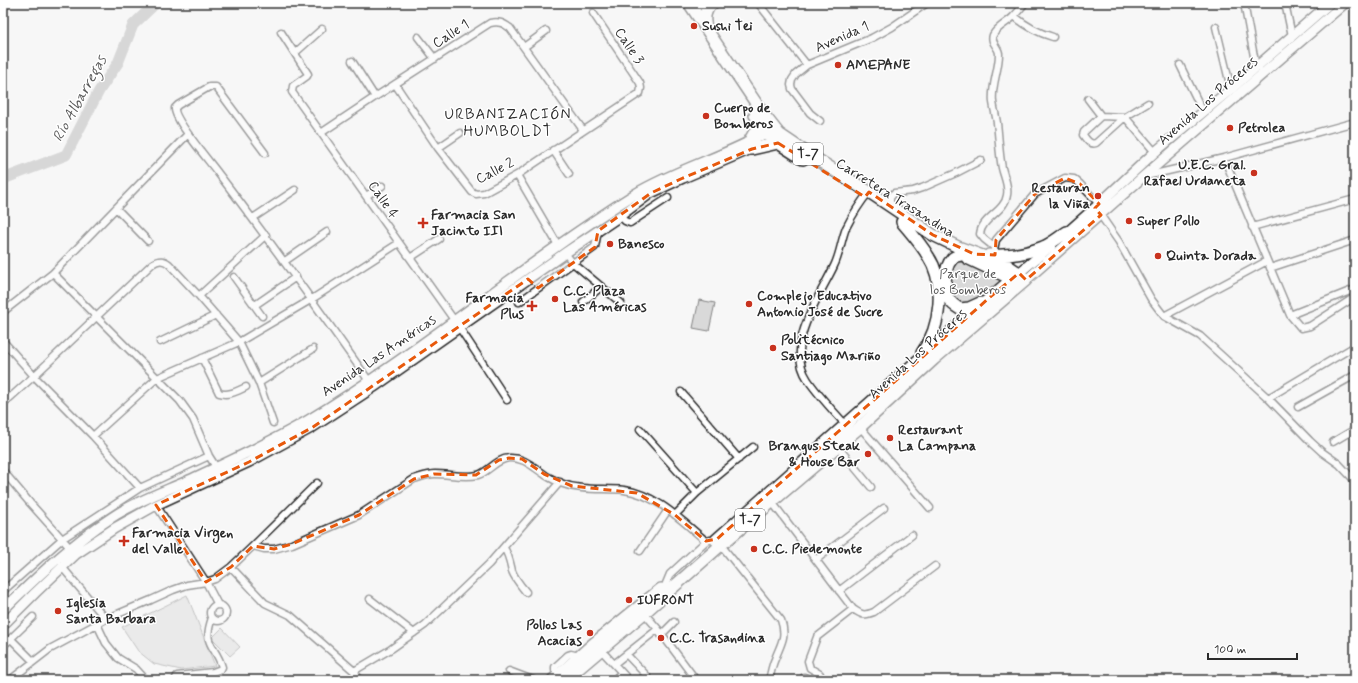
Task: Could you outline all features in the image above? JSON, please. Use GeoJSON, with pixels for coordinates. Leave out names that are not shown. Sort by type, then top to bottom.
{"type":"FeatureCollection","features":[{"type":"Feature","properties":{"kind":"highway"},"geometry":{"type":"LineString","coordinates":[[708,31],[705,23],[705,13],[713,3]]}},
{"type":"Feature","properties":{"kind":"highway","name":"Carretera Trasandina"},"geometry":{"type":"LineString","coordinates":[[689,5],[764,115],[774,135]]}},
{"type":"Feature","properties":{"kind":"highway","name":"Carretera Trasandina"},"geometry":{"type":"LineString","coordinates":[[689,5],[757,117],[774,135],[867,194],[890,206],[933,235],[974,254],[1007,265],[1020,279]]}},
{"type":"Feature","properties":{"kind":"highway"},"geometry":{"type":"LineString","coordinates":[[750,146],[757,128],[757,117]]}},
{"type":"Feature","properties":{"kind":"highway"},"geometry":{"type":"LineString","coordinates":[[750,146],[774,135]]}},
{"type":"Feature","properties":{"kind":"highway","name":"Carretera Trasandina"},"geometry":{"type":"LineString","coordinates":[[867,194],[902,222],[961,255],[1020,279]]}},
{"type":"Feature","properties":{"kind":"highway"},"geometry":{"type":"LineString","coordinates":[[902,222],[929,257],[936,274],[939,303],[937,320],[931,336],[926,347],[914,364]]}},
{"type":"Feature","properties":{"kind":"highway"},"geometry":{"type":"LineString","coordinates":[[974,254],[994,251],[1014,254],[1043,247],[1067,232]]}},
{"type":"Feature","properties":{"kind":"highway"},"geometry":{"type":"LineString","coordinates":[[961,255],[955,256],[951,259],[945,278],[946,292],[950,301],[960,309],[969,308],[989,298]]}},
{"type":"Feature","properties":{"kind":"highway","name":"Avenida Los Próceres"},"geometry":{"type":"LineString","coordinates":[[564,678],[579,656],[665,586],[989,298],[1020,279]]}},
{"type":"Feature","properties":{"kind":"highway","name":"Avenida Los Próceres"},"geometry":{"type":"LineString","coordinates":[[564,678],[601,650],[644,614],[714,542],[772,502],[860,427],[1020,279]]}},
{"type":"Feature","properties":{"kind":"street"},"geometry":{"type":"LineString","coordinates":[[689,5],[706,3]]}},
{"type":"Feature","properties":{"kind":"street"},"geometry":{"type":"LineString","coordinates":[[758,3],[807,65],[796,74],[791,85],[792,89],[810,113],[820,121]]}},
{"type":"Feature","properties":{"kind":"street","name":"Avenida 1"},"geometry":{"type":"LineString","coordinates":[[807,65],[872,38],[892,27],[927,3]]}},
{"type":"Feature","properties":{"kind":"street"},"geometry":{"type":"LineString","coordinates":[[994,251],[980,234],[986,221],[1001,207],[1007,196],[1007,184],[998,145],[997,122],[993,102],[999,51],[993,43],[992,38],[996,30],[1014,16],[1025,3]]}},
{"type":"Feature","properties":{"kind":"street"},"geometry":{"type":"LineString","coordinates":[[1244,3],[1256,67]]}},
{"type":"Feature","properties":{"kind":"street"},"geometry":{"type":"LineString","coordinates":[[1285,3],[1292,36]]}},
{"type":"Feature","properties":{"kind":"street","name":"Avenida Los Próceres"},"geometry":{"type":"LineString","coordinates":[[1020,279],[1098,209],[1154,152],[1231,89],[1330,3]]}},
{"type":"Feature","properties":{"kind":"street","name":"Avenida Los Próceres"},"geometry":{"type":"LineString","coordinates":[[1020,279],[1067,232],[1144,176],[1345,3]]}},
{"type":"Feature","properties":{"kind":"street","name":"Calle 3"},"geometry":{"type":"LineString","coordinates":[[593,13],[640,83],[640,93]]}},
{"type":"Feature","properties":{"kind":"street"},"geometry":{"type":"LineString","coordinates":[[1014,16],[1026,26],[1037,32],[1053,37]]}},
{"type":"Feature","properties":{"kind":"street","name":"Calle 1"},"geometry":{"type":"LineString","coordinates":[[321,133],[490,23],[498,21],[504,23],[510,28],[583,130]]}},
{"type":"Feature","properties":{"kind":"street"},"geometry":{"type":"LineString","coordinates":[[1216,27],[1231,89]]}},
{"type":"Feature","properties":{"kind":"street"},"geometry":{"type":"LineString","coordinates":[[281,32],[295,53],[322,29]]}},
{"type":"Feature","properties":{"kind":"street"},"geometry":{"type":"LineString","coordinates":[[524,47],[546,31]]}},
{"type":"Feature","properties":{"kind":"street"},"geometry":{"type":"LineString","coordinates":[[418,38],[435,59]]}},
{"type":"Feature","properties":{"kind":"street","name":"Calle 4"},"geometry":{"type":"LineString","coordinates":[[295,53],[308,74],[293,86],[292,92],[457,324],[507,400]]}},
{"type":"Feature","properties":{"kind":"street"},"geometry":{"type":"LineString","coordinates":[[352,61],[375,97]]}},
{"type":"Feature","properties":{"kind":"street"},"geometry":{"type":"LineString","coordinates":[[1180,65],[1203,112]]}},
{"type":"Feature","properties":{"kind":"street","name":"Calle 2"},"geometry":{"type":"LineString","coordinates":[[395,84],[438,148],[472,192],[476,194],[484,193],[517,175],[640,93]]}},
{"type":"Feature","properties":{"kind":"street"},"geometry":{"type":"LineString","coordinates":[[265,152],[218,88],[214,86],[175,108],[176,115],[188,134],[266,235],[369,381]]}},
{"type":"Feature","properties":{"kind":"street"},"geometry":{"type":"LineString","coordinates":[[1088,99],[1101,116]]}},
{"type":"Feature","properties":{"kind":"street"},"geometry":{"type":"LineString","coordinates":[[1148,103],[1124,117],[1096,143],[1089,143],[1083,135],[1084,132],[1101,116],[1124,117],[1154,152]]}},
{"type":"Feature","properties":{"kind":"street"},"geometry":{"type":"LineString","coordinates":[[1144,176],[1224,158],[1355,122]]}},
{"type":"Feature","properties":{"kind":"street"},"geometry":{"type":"LineString","coordinates":[[438,148],[460,133]]}},
{"type":"Feature","properties":{"kind":"street"},"geometry":{"type":"LineString","coordinates":[[3,312],[53,273],[188,134]]}},
{"type":"Feature","properties":{"kind":"street","name":"Avenida Las Américas"},"geometry":{"type":"LineString","coordinates":[[3,610],[112,517],[152,496],[266,444],[301,424],[528,279],[651,193],[750,146]]}},
{"type":"Feature","properties":{"kind":"street","name":"Avenida Las Américas"},"geometry":{"type":"LineString","coordinates":[[3,625],[62,567],[72,551],[156,505],[249,462],[313,427],[374,387],[558,245],[654,183],[750,146]]}},
{"type":"Feature","properties":{"kind":"street"},"geometry":{"type":"LineString","coordinates":[[553,150],[569,174]]}},
{"type":"Feature","properties":{"kind":"street"},"geometry":{"type":"LineString","coordinates":[[1224,158],[1290,315],[1301,328],[1310,326],[1355,297]]}},
{"type":"Feature","properties":{"kind":"street"},"geometry":{"type":"LineString","coordinates":[[890,206],[890,198],[894,194],[922,188],[981,160]]}},
{"type":"Feature","properties":{"kind":"street"},"geometry":{"type":"LineString","coordinates":[[517,175],[558,245]]}},
{"type":"Feature","properties":{"kind":"street"},"geometry":{"type":"LineString","coordinates":[[994,251],[996,240],[1035,194],[1065,178],[1074,180],[1080,184],[1098,209],[1119,242],[1151,299],[1164,316],[1200,336],[1222,354],[1310,441],[1339,464],[1355,481]]}},
{"type":"Feature","properties":{"kind":"street"},"geometry":{"type":"LineString","coordinates":[[366,196],[382,186]]}},
{"type":"Feature","properties":{"kind":"street"},"geometry":{"type":"LineString","coordinates":[[253,218],[295,190]]}},
{"type":"Feature","properties":{"kind":"street"},"geometry":{"type":"LineString","coordinates":[[846,425],[808,380],[802,364],[801,343],[807,318],[836,261],[846,229],[867,194]]}},
{"type":"Feature","properties":{"kind":"street"},"geometry":{"type":"LineString","coordinates":[[620,216],[625,221],[630,223],[668,198]]}},
{"type":"Feature","properties":{"kind":"street"},"geometry":{"type":"LineString","coordinates":[[1252,227],[1355,200]]}},
{"type":"Feature","properties":{"kind":"street"},"geometry":{"type":"LineString","coordinates":[[116,208],[148,241]]}},
{"type":"Feature","properties":{"kind":"street"},"geometry":{"type":"LineString","coordinates":[[519,302],[595,247],[598,230]]}},
{"type":"Feature","properties":{"kind":"street"},"geometry":{"type":"LineString","coordinates":[[285,261],[327,232]]}},
{"type":"Feature","properties":{"kind":"street"},"geometry":{"type":"LineString","coordinates":[[199,296],[266,235]]}},
{"type":"Feature","properties":{"kind":"street"},"geometry":{"type":"LineString","coordinates":[[410,258],[439,239]]}},
{"type":"Feature","properties":{"kind":"street"},"geometry":{"type":"LineString","coordinates":[[1270,268],[1355,240]]}},
{"type":"Feature","properties":{"kind":"street"},"geometry":{"type":"LineString","coordinates":[[93,436],[158,378],[239,342],[312,299],[398,243]]}},
{"type":"Feature","properties":{"kind":"street"},"geometry":{"type":"LineString","coordinates":[[565,253],[573,263],[621,303]]}},
{"type":"Feature","properties":{"kind":"street"},"geometry":{"type":"LineString","coordinates":[[3,404],[152,264],[156,261],[164,261],[169,264],[199,296],[239,342],[259,383],[273,423]]}},
{"type":"Feature","properties":{"kind":"street"},"geometry":{"type":"LineString","coordinates":[[1164,316],[1267,261]]}},
{"type":"Feature","properties":{"kind":"street"},"geometry":{"type":"LineString","coordinates":[[53,273],[180,401],[193,419],[216,467]]}},
{"type":"Feature","properties":{"kind":"street"},"geometry":{"type":"LineString","coordinates":[[234,277],[262,316]]}},
{"type":"Feature","properties":{"kind":"street"},"geometry":{"type":"LineString","coordinates":[[254,306],[296,277]]}},
{"type":"Feature","properties":{"kind":"street"},"geometry":{"type":"LineString","coordinates":[[528,279],[538,288]]}},
{"type":"Feature","properties":{"kind":"street"},"geometry":{"type":"LineString","coordinates":[[583,302],[601,287]]}},
{"type":"Feature","properties":{"kind":"street"},"geometry":{"type":"LineString","coordinates":[[1290,315],[1355,289]]}},
{"type":"Feature","properties":{"kind":"street"},"geometry":{"type":"LineString","coordinates":[[160,342],[216,315]]}},
{"type":"Feature","properties":{"kind":"street"},"geometry":{"type":"LineString","coordinates":[[3,341],[140,488]]}},
{"type":"Feature","properties":{"kind":"street"},"geometry":{"type":"LineString","coordinates":[[1268,398],[1355,346]]}},
{"type":"Feature","properties":{"kind":"street"},"geometry":{"type":"LineString","coordinates":[[259,383],[313,349]]}},
{"type":"Feature","properties":{"kind":"street"},"geometry":{"type":"LineString","coordinates":[[202,358],[220,393],[225,395],[230,394],[246,387]]}},
{"type":"Feature","properties":{"kind":"street"},"geometry":{"type":"LineString","coordinates":[[1298,408],[1355,376]]}},
{"type":"Feature","properties":{"kind":"street"},"geometry":{"type":"LineString","coordinates":[[681,392],[738,459]]}},
{"type":"Feature","properties":{"kind":"street"},"geometry":{"type":"LineString","coordinates":[[860,427],[930,508]]}},
{"type":"Feature","properties":{"kind":"street"},"geometry":{"type":"LineString","coordinates":[[640,429],[697,493]]}},
{"type":"Feature","properties":{"kind":"street"},"geometry":{"type":"LineString","coordinates":[[1333,442],[1355,429]]}},
{"type":"Feature","properties":{"kind":"street"},"geometry":{"type":"LineString","coordinates":[[675,515],[697,493],[753,446]]}},
{"type":"Feature","properties":{"kind":"street"},"geometry":{"type":"LineString","coordinates":[[837,446],[872,487]]}},
{"type":"Feature","properties":{"kind":"street"},"geometry":{"type":"LineString","coordinates":[[3,591],[62,539],[140,488],[210,456]]}},
{"type":"Feature","properties":{"kind":"street"},"geometry":{"type":"LineString","coordinates":[[253,546],[264,549],[274,549],[292,544],[359,515],[414,479],[434,474],[467,476],[476,475],[484,473],[499,460],[509,458],[522,459],[544,474],[560,482],[580,488],[624,490],[650,498],[714,542],[781,620],[784,629],[782,643],[774,659],[769,680]]}},
{"type":"Feature","properties":{"kind":"street"},"geometry":{"type":"LineString","coordinates":[[3,472],[72,551]]}},
{"type":"Feature","properties":{"kind":"street"},"geometry":{"type":"LineString","coordinates":[[354,670],[391,650],[425,625],[489,564],[560,482]]}},
{"type":"Feature","properties":{"kind":"street"},"geometry":{"type":"LineString","coordinates":[[10,680],[50,649],[106,619],[173,590],[187,585],[215,579],[231,567],[317,483]]}},
{"type":"Feature","properties":{"kind":"street"},"geometry":{"type":"LineString","coordinates":[[772,502],[853,609],[861,614],[866,615],[874,612],[935,566]]}},
{"type":"Feature","properties":{"kind":"street"},"geometry":{"type":"LineString","coordinates":[[156,505],[206,582],[218,605],[225,609],[224,617],[217,620],[212,618]]}},
{"type":"Feature","properties":{"kind":"street"},"geometry":{"type":"LineString","coordinates":[[816,560],[884,508]]}},
{"type":"Feature","properties":{"kind":"street"},"geometry":{"type":"LineString","coordinates":[[640,551],[668,510]]}},
{"type":"Feature","properties":{"kind":"street"},"geometry":{"type":"LineString","coordinates":[[839,591],[912,535]]}},
{"type":"Feature","properties":{"kind":"street"},"geometry":{"type":"LineString","coordinates":[[504,548],[509,556],[512,571],[516,580],[526,592]]}},
{"type":"Feature","properties":{"kind":"street"},"geometry":{"type":"LineString","coordinates":[[62,567],[106,619]]}},
{"type":"Feature","properties":{"kind":"street"},"geometry":{"type":"LineString","coordinates":[[231,567],[265,603],[290,615],[354,670],[360,680]]}},
{"type":"Feature","properties":{"kind":"street"},"geometry":{"type":"LineString","coordinates":[[370,599],[414,633]]}},
{"type":"Feature","properties":{"kind":"street"},"geometry":{"type":"LineString","coordinates":[[175,680],[177,676],[213,672],[221,669],[221,662],[208,639],[208,630],[212,618],[210,613],[211,608],[218,605]]}},
{"type":"Feature","properties":{"kind":"street"},"geometry":{"type":"LineString","coordinates":[[821,680],[820,674],[810,668],[808,661],[817,637],[853,609]]}},
{"type":"Feature","properties":{"kind":"street"},"geometry":{"type":"LineString","coordinates":[[644,614],[693,676],[688,680]]}},
{"type":"Feature","properties":{"kind":"street"},"geometry":{"type":"LineString","coordinates":[[3,646],[33,617]]}},
{"type":"Feature","properties":{"kind":"street"},"geometry":{"type":"LineString","coordinates":[[614,664],[674,622]]}},
{"type":"Feature","properties":{"kind":"street"},"geometry":{"type":"LineString","coordinates":[[97,624],[106,644],[118,658],[136,669],[146,680]]}},
{"type":"Feature","properties":{"kind":"street"},"geometry":{"type":"LineString","coordinates":[[11,639],[33,661]]}},
{"type":"Feature","properties":{"kind":"street"},"geometry":{"type":"LineString","coordinates":[[601,650],[626,678]]}},
{"type":"Feature","properties":{"kind":"street"},"geometry":{"type":"LineString","coordinates":[[627,655],[647,676]]}},
{"type":"Feature","properties":{"kind":"street"},"geometry":{"type":"LineString","coordinates":[[509,671],[533,680]]}},
{"type":"Feature","properties":{"kind":"street"},"geometry":{"type":"LineString","coordinates":[[614,680],[621,673]]}},
{"type":"Feature","properties":{"kind":"street"},"geometry":{"type":"LineString","coordinates":[[804,677],[811,680]]}},
{"type":"Feature","properties":{"kind":"highlighted area"},"geometry":{"type":"Polygon","coordinates":[[[778,143],[865,197],[869,192],[933,235],[974,254],[995,255],[996,240],[1035,194],[1065,178],[1080,184],[1099,204],[1095,208],[1101,215],[1026,280],[1019,273],[989,298],[717,539],[706,541],[675,515],[637,493],[572,486],[544,474],[522,459],[509,458],[499,460],[476,475],[434,474],[414,479],[359,515],[292,544],[274,549],[253,546],[231,567],[206,582],[156,505],[249,462],[313,427],[528,279],[538,288],[595,247],[598,231],[651,193],[683,178],[752,149],[778,143]]]}},
{"type":"Feature","properties":{"kind":"green space","name":"Parque de los Bomberos"},"geometry":{"type":"Polygon","coordinates":[[[961,258],[1003,279],[987,293],[974,301],[961,303],[951,297],[949,293],[952,263],[961,258]]]}},
{"type":"Feature","properties":{"kind":"green space"},"geometry":{"type":"Polygon","coordinates":[[[699,300],[715,303],[709,331],[693,328],[699,300]]]}},
{"type":"Feature","properties":{"kind":"green space"},"geometry":{"type":"Polygon","coordinates":[[[187,595],[215,666],[181,670],[154,664],[138,651],[122,627],[187,595]]]}},
{"type":"Feature","properties":{"kind":"green space"},"geometry":{"type":"Polygon","coordinates":[[[222,628],[240,647],[230,656],[212,638],[222,628]]]}},
{"type":"Feature","properties":{"kind":"waterway","name":"Río Albarregas"},"geometry":{"type":"LineString","coordinates":[[3,179],[66,155],[99,91],[118,63],[133,25],[156,3]]}},
{"type":"Feature","properties":{"kind":"place","name":"Sushi Tei"},"geometry":{"type":"Point","coordinates":[694,26]}},
{"type":"Feature","properties":{"kind":"place","name":"AMEPANE"},"geometry":{"type":"Point","coordinates":[838,65]}},
{"type":"Feature","properties":{"kind":"place","name":"Cuerpo de Bomberos"},"geometry":{"type":"Point","coordinates":[706,116]}},
{"type":"Feature","properties":{"kind":"place","name":"Petrolea"},"geometry":{"type":"Point","coordinates":[1230,128]}},
{"type":"Feature","properties":{"kind":"place","name":"U.E.C. Gral. Rafael Urdaneta"},"geometry":{"type":"Point","coordinates":[1254,173]}},
{"type":"Feature","properties":{"kind":"place","name":"Restauran la Viña"},"geometry":{"type":"Point","coordinates":[1098,196]}},
{"type":"Feature","properties":{"kind":"place","name":"Super Pollo"},"geometry":{"type":"Point","coordinates":[1129,221]}},
{"type":"Feature","properties":{"kind":"place","name":"Farmacia San Jacinto III"},"geometry":{"type":"Point","coordinates":[423,223]}},
{"type":"Feature","properties":{"kind":"place","name":"Banesco"},"geometry":{"type":"Point","coordinates":[610,244]}},
{"type":"Feature","properties":{"kind":"place","name":"Quinta Dorada"},"geometry":{"type":"Point","coordinates":[1158,256]}},
{"type":"Feature","properties":{"kind":"place","name":"C.C. Plaza Las Américas"},"geometry":{"type":"Point","coordinates":[555,299]}},
{"type":"Feature","properties":{"kind":"place","name":"Complejo Educativo Antonio José de Sucre"},"geometry":{"type":"Point","coordinates":[749,304]}},
{"type":"Feature","properties":{"kind":"place","name":"Farmacia Plus"},"geometry":{"type":"Point","coordinates":[532,306]}},
{"type":"Feature","properties":{"kind":"place","name":"Politécnico Santiago Mariño"},"geometry":{"type":"Point","coordinates":[773,348]}},
{"type":"Feature","properties":{"kind":"place","name":"Restaurant La Campana"},"geometry":{"type":"Point","coordinates":[890,438]}},
{"type":"Feature","properties":{"kind":"place","name":"Brangus Steak & House Bar"},"geometry":{"type":"Point","coordinates":[868,454]}},
{"type":"Feature","properties":{"kind":"place","name":"Farmacia Virgen del Valle"},"geometry":{"type":"Point","coordinates":[124,541]}},
{"type":"Feature","properties":{"kind":"place","name":"C.C. Piedemonte"},"geometry":{"type":"Point","coordinates":[754,549]}},
{"type":"Feature","properties":{"kind":"place","name":"IUFRONT"},"geometry":{"type":"Point","coordinates":[629,600]}},
{"type":"Feature","properties":{"kind":"place","name":"Iglesia Santa Barbara"},"geometry":{"type":"Point","coordinates":[58,611]}},
{"type":"Feature","properties":{"kind":"place","name":"Pollos Las Acacias"},"geometry":{"type":"Point","coordinates":[590,633]}},
{"type":"Feature","properties":{"kind":"place","name":"C.C. Trasandina"},"geometry":{"type":"Point","coordinates":[661,638]}},
{"type":"Feature","properties":{"kind":"district","name":"URBANIZACIÓN HUMBOLDT"},"geometry":{"type":"Point","coordinates":[508,124]}}]}
